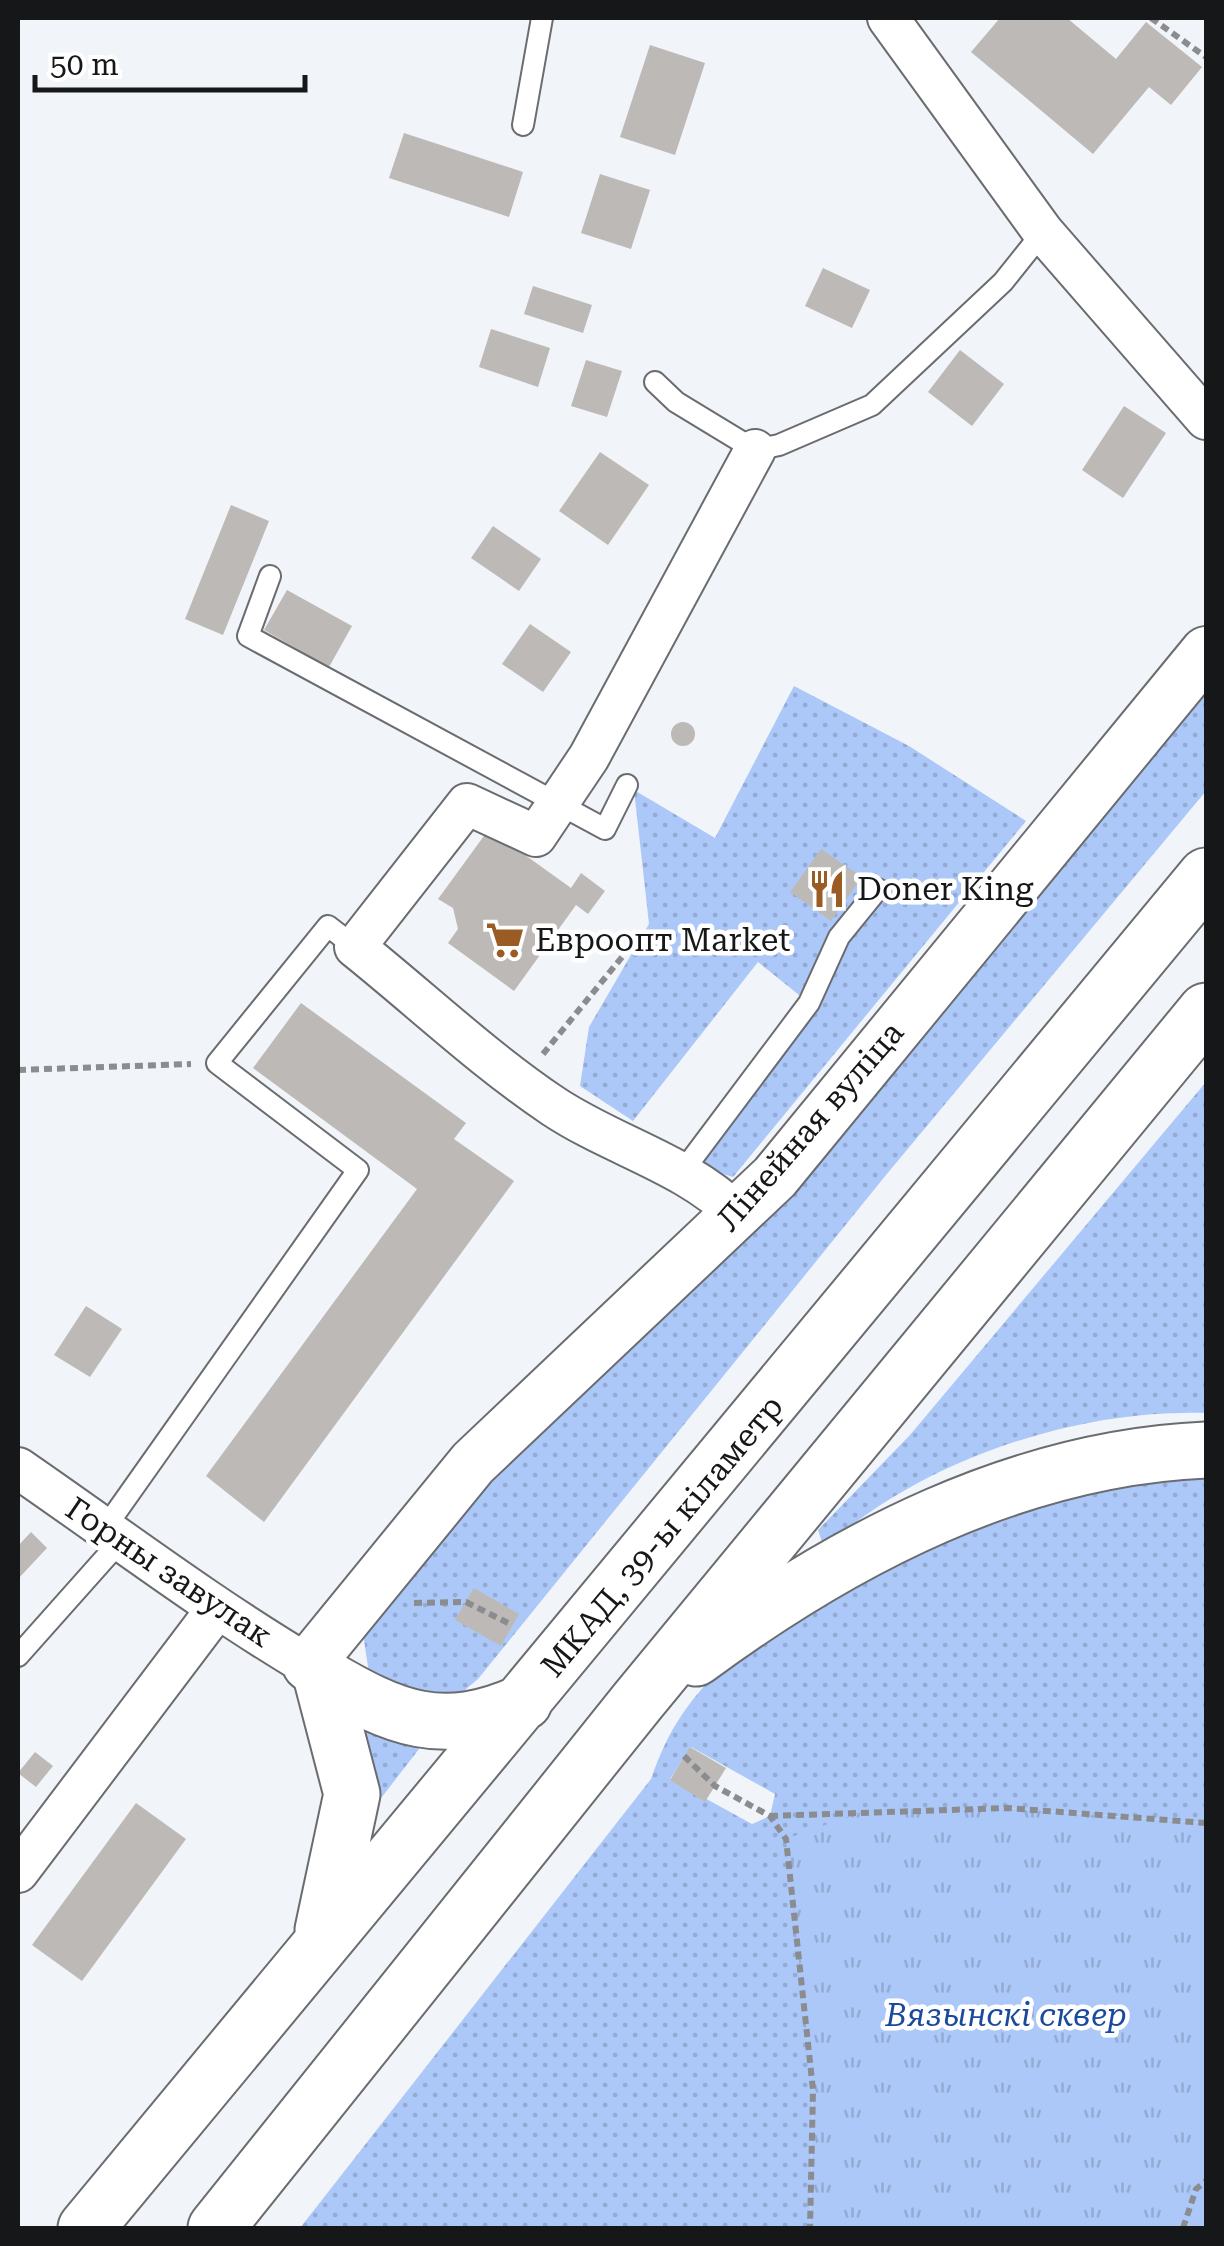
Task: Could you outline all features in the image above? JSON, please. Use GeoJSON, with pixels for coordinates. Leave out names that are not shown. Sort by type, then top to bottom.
{"type":"FeatureCollection","features":[{"type":"Feature","properties":{"kind":"highway","name":"МКАД, 39-ы кіламетр"},"geometry":{"type":"LineString","coordinates":[[100,2210],[1206,876]]}},
{"type":"Feature","properties":{"kind":"highway"},"geometry":{"type":"LineString","coordinates":[[216,2228],[637,1702],[1206,1011]]}},
{"type":"Feature","properties":{"kind":"highway"},"geometry":{"type":"LineString","coordinates":[[637,1702],[731,1632],[913,1526],[984,1494],[1071,1468],[1206,1450]]}},
{"type":"Feature","properties":{"kind":"highway"},"geometry":{"type":"LineString","coordinates":[[315,1670],[379,1710],[402,1717],[487,1718],[524,1702]]}},
{"type":"Feature","properties":{"kind":"highway"},"geometry":{"type":"LineString","coordinates":[[315,1670],[352,1794],[321,1940]]}},
{"type":"Feature","properties":{"kind":"street"},"geometry":{"type":"LineString","coordinates":[[888,18],[1043,232],[1206,419]]}},
{"type":"Feature","properties":{"kind":"street"},"geometry":{"type":"LineString","coordinates":[[737,1214],[683,1171],[552,1105],[355,947],[467,804],[536,836],[589,757],[755,450]]}},
{"type":"Feature","properties":{"kind":"street","name":"Лінейная вуліца"},"geometry":{"type":"LineString","coordinates":[[315,1670],[354,1606],[473,1463],[775,1177],[1206,652]]}},
{"type":"Feature","properties":{"kind":"street","name":"Горны завулак"},"geometry":{"type":"LineString","coordinates":[[18,1468],[114,1533],[216,1610],[315,1670]]}},
{"type":"Feature","properties":{"kind":"street"},"geometry":{"type":"LineString","coordinates":[[18,1872],[216,1610]]}},
{"type":"Feature","properties":{"kind":"lane"},"geometry":{"type":"LineString","coordinates":[[523,125],[542,18]]}},
{"type":"Feature","properties":{"kind":"lane"},"geometry":{"type":"LineString","coordinates":[[655,382],[676,402],[755,450],[779,446],[872,405],[1003,282],[1043,232]]}},
{"type":"Feature","properties":{"kind":"lane"},"geometry":{"type":"LineString","coordinates":[[270,576],[248,636],[605,829],[628,786]]}},
{"type":"Feature","properties":{"kind":"lane"},"geometry":{"type":"LineString","coordinates":[[683,1171],[809,1003],[839,937],[878,889]]}},
{"type":"Feature","properties":{"kind":"lane"},"geometry":{"type":"LineString","coordinates":[[18,1656],[114,1533],[358,1170],[218,1063],[328,926],[355,947]]}},
{"type":"Feature","properties":{"kind":"path"},"geometry":{"type":"LineString","coordinates":[[1151,18],[1206,57]]}},
{"type":"Feature","properties":{"kind":"path"},"geometry":{"type":"LineString","coordinates":[[521,1080],[631,946]]}},
{"type":"Feature","properties":{"kind":"path"},"geometry":{"type":"LineString","coordinates":[[18,1070],[218,1063]]}},
{"type":"Feature","properties":{"kind":"path"},"geometry":{"type":"LineString","coordinates":[[354,1606],[374,1609],[425,1601],[466,1602],[508,1624]]}},
{"type":"Feature","properties":{"kind":"path"},"geometry":{"type":"LineString","coordinates":[[684,1756],[715,1786],[770,1816],[786,1839],[812,2090],[810,2228]]}},
{"type":"Feature","properties":{"kind":"path"},"geometry":{"type":"LineString","coordinates":[[770,1816],[1008,1808],[1206,1823]]}},
{"type":"Feature","properties":{"kind":"path"},"geometry":{"type":"LineString","coordinates":[[1183,2228],[1196,2189],[1206,2181]]}},
{"type":"Feature","properties":{"kind":"green space"},"geometry":{"type":"Polygon","coordinates":[[[1206,675],[1206,791],[886,1175],[478,1679],[459,1695],[441,1702],[369,1673],[363,1634],[375,1609],[1206,675]]]}},
{"type":"Feature","properties":{"kind":"green space"},"geometry":{"type":"Polygon","coordinates":[[[794,686],[909,746],[1026,821],[733,1177],[694,1165],[809,1003],[758,962],[633,1121],[580,1086],[589,1027],[649,924],[634,790],[715,838],[794,686]]]}},
{"type":"Feature","properties":{"kind":"green space"},"geometry":{"type":"Polygon","coordinates":[[[1206,1082],[1206,1413],[1105,1420],[1003,1446],[907,1489],[824,1548],[818,1530],[910,1435],[1206,1082]]]}},
{"type":"Feature","properties":{"kind":"green space"},"geometry":{"type":"Polygon","coordinates":[[[1206,1467],[1206,1823],[1008,1808],[813,2090],[810,2228],[300,2228],[651,1779],[674,1728],[716,1673],[730,1659],[997,1508],[1206,1467]],[[691,1747],[670,1779],[752,1824],[770,1816],[775,1794],[691,1747]]]}},
{"type":"Feature","properties":{"kind":"green space"},"geometry":{"type":"Polygon","coordinates":[[[350,1714],[417,1743],[419,1749],[378,1802],[350,1714]]]}},
{"type":"Feature","properties":{"kind":"green space","name":"Вязынскі сквер"},"geometry":{"type":"Polygon","coordinates":[[[1008,1808],[1206,1823],[1206,2228],[810,2228],[813,2090],[786,1839],[867,1810],[1008,1808]]]}},
{"type":"Feature","properties":{"kind":"building"},"geometry":{"type":"Polygon","coordinates":[[[1000,18],[1067,18],[1116,59],[1146,22],[1202,67],[1171,105],[1149,87],[1093,154],[971,52],[1000,18]]]}},
{"type":"Feature","properties":{"kind":"building"},"geometry":{"type":"Polygon","coordinates":[[[650,45],[705,63],[675,155],[620,137],[650,45]]]}},
{"type":"Feature","properties":{"kind":"building"},"geometry":{"type":"Polygon","coordinates":[[[404,133],[523,172],[509,217],[389,178],[404,133]]]}},
{"type":"Feature","properties":{"kind":"building"},"geometry":{"type":"Polygon","coordinates":[[[600,174],[650,190],[631,249],[581,233],[600,174]]]}},
{"type":"Feature","properties":{"kind":"building"},"geometry":{"type":"Polygon","coordinates":[[[823,268],[870,290],[852,328],[805,306],[823,268]]]}},
{"type":"Feature","properties":{"kind":"building"},"geometry":{"type":"Polygon","coordinates":[[[533,286],[592,305],[583,333],[524,314],[533,286]]]}},
{"type":"Feature","properties":{"kind":"building"},"geometry":{"type":"Polygon","coordinates":[[[491,329],[550,348],[538,387],[479,367],[491,329]]]}},
{"type":"Feature","properties":{"kind":"building"},"geometry":{"type":"Polygon","coordinates":[[[960,350],[1004,384],[972,426],[928,392],[960,350]]]}},
{"type":"Feature","properties":{"kind":"building"},"geometry":{"type":"Polygon","coordinates":[[[586,360],[622,371],[607,417],[571,406],[586,360]]]}},
{"type":"Feature","properties":{"kind":"building"},"geometry":{"type":"Polygon","coordinates":[[[1124,406],[1166,433],[1123,498],[1082,470],[1124,406]]]}},
{"type":"Feature","properties":{"kind":"building"},"geometry":{"type":"Polygon","coordinates":[[[600,452],[649,485],[608,545],[559,511],[600,452]]]}},
{"type":"Feature","properties":{"kind":"building"},"geometry":{"type":"Polygon","coordinates":[[[231,505],[269,521],[223,635],[185,619],[231,505]]]}},
{"type":"Feature","properties":{"kind":"building"},"geometry":{"type":"Polygon","coordinates":[[[493,526],[541,559],[519,591],[471,558],[493,526]]]}},
{"type":"Feature","properties":{"kind":"building"},"geometry":{"type":"Polygon","coordinates":[[[287,590],[352,626],[329,667],[264,630],[287,590]]]}},
{"type":"Feature","properties":{"kind":"building"},"geometry":{"type":"Polygon","coordinates":[[[530,624],[571,652],[543,692],[502,664],[530,624]]]}},
{"type":"Feature","properties":{"kind":"building"},"geometry":{"type":"Polygon","coordinates":[[[683,722],[695,734],[683,746],[671,734],[683,722]]]}},
{"type":"Feature","properties":{"kind":"building"},"geometry":{"type":"Polygon","coordinates":[[[489,829],[571,888],[581,873],[605,891],[588,914],[576,905],[514,991],[448,943],[458,929],[453,908],[438,899],[489,829]]]}},
{"type":"Feature","properties":{"kind":"building"},"geometry":{"type":"Polygon","coordinates":[[[821,849],[862,877],[831,921],[790,892],[821,849]]]}},
{"type":"Feature","properties":{"kind":"building"},"geometry":{"type":"Polygon","coordinates":[[[301,1003],[466,1123],[454,1139],[514,1181],[264,1522],[206,1476],[417,1189],[253,1068],[301,1003]]]}},
{"type":"Feature","properties":{"kind":"building"},"geometry":{"type":"Polygon","coordinates":[[[86,1306],[122,1329],[90,1377],[54,1355],[86,1306]]]}},
{"type":"Feature","properties":{"kind":"building"},"geometry":{"type":"Polygon","coordinates":[[[31,1532],[47,1548],[18,1579],[18,1546],[31,1532]]]}},
{"type":"Feature","properties":{"kind":"building"},"geometry":{"type":"Polygon","coordinates":[[[474,1588],[519,1614],[501,1646],[455,1620],[474,1588]]]}},
{"type":"Feature","properties":{"kind":"building"},"geometry":{"type":"Polygon","coordinates":[[[690,1747],[726,1768],[705,1802],[670,1780],[690,1747]]]}},
{"type":"Feature","properties":{"kind":"building"},"geometry":{"type":"Polygon","coordinates":[[[35,1752],[53,1766],[36,1787],[18,1773],[35,1752]]]}},
{"type":"Feature","properties":{"kind":"building"},"geometry":{"type":"Polygon","coordinates":[[[136,1803],[186,1839],[82,1981],[32,1945],[136,1803]]]}},
{"type":"Feature","properties":{"kind":"place","name":"Doner King"},"geometry":{"type":"Point","coordinates":[827,889]}},
{"type":"Feature","properties":{"kind":"place","name":"Евроопт Market"},"geometry":{"type":"Point","coordinates":[505,940]}}]}
